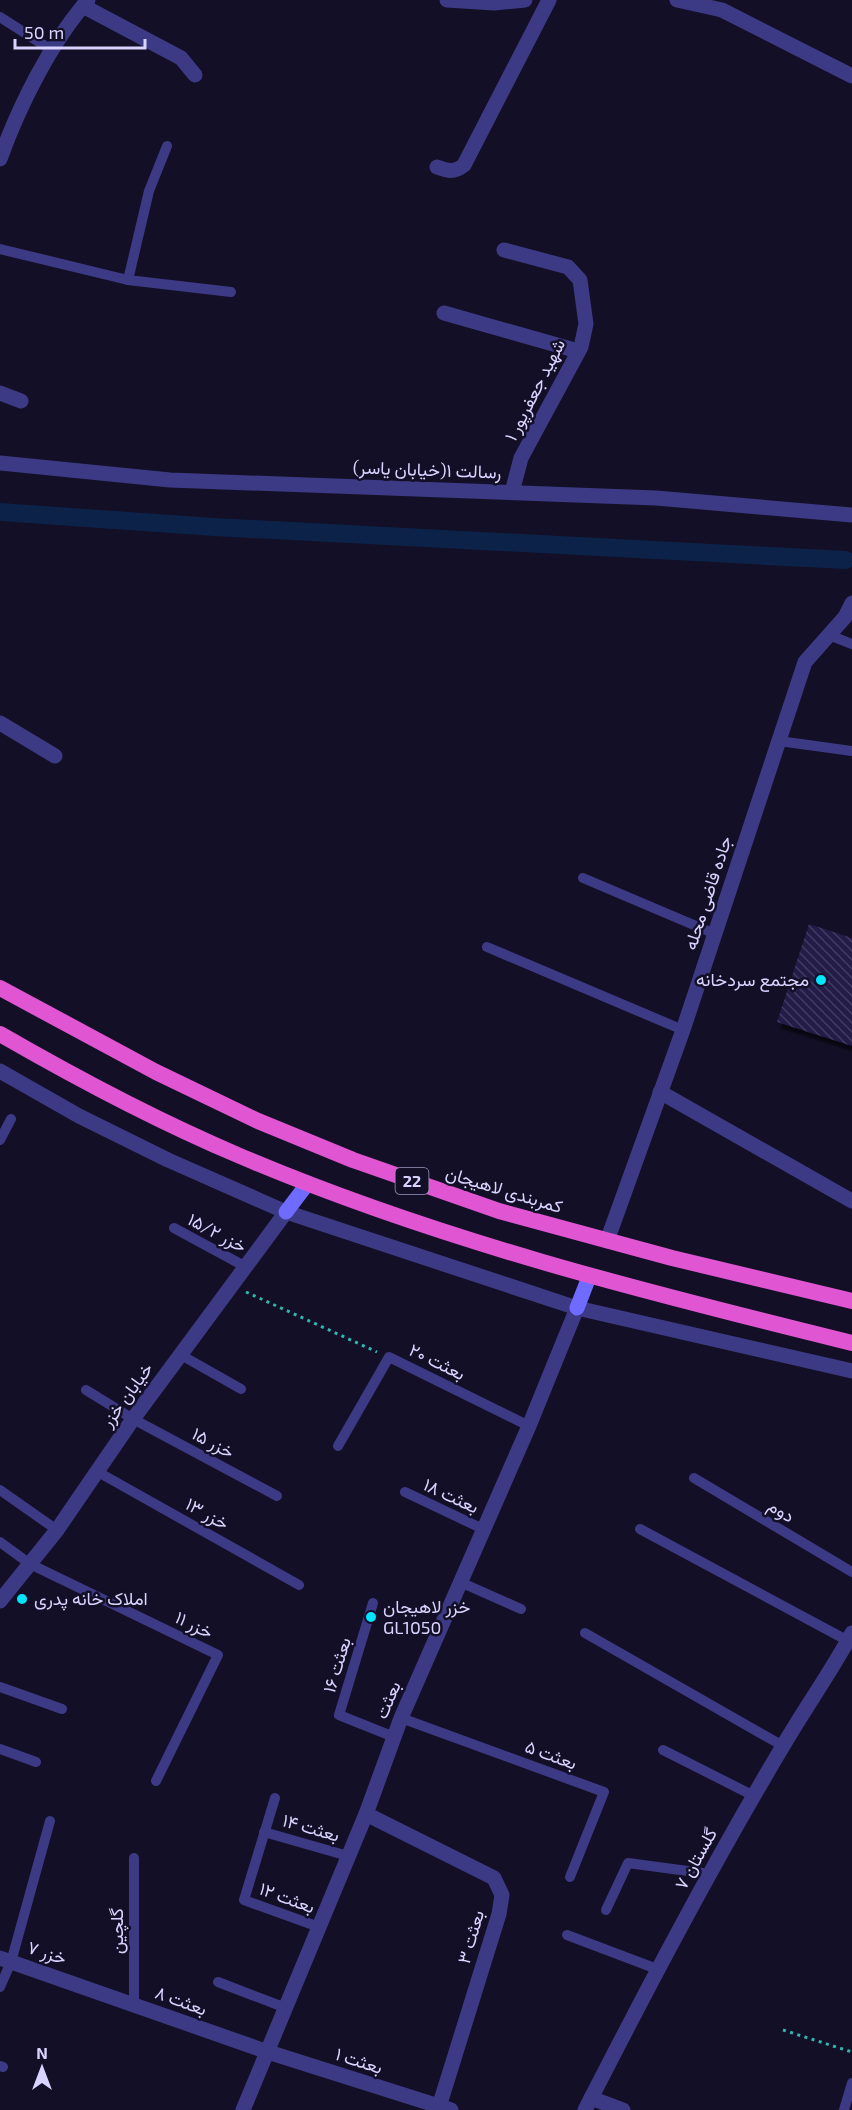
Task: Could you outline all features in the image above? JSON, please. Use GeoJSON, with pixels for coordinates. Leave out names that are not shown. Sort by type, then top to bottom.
{"type":"FeatureCollection","features":[{"type":"Feature","properties":{"kind":"highway","name":"کمربندی لاهیجان"},"geometry":{"type":"LineString","coordinates":[[0,988],[156,1072],[258,1121],[353,1160],[499,1211],[607,1241],[852,1301]]}},
{"type":"Feature","properties":{"kind":"highway","name":"22"},"geometry":{"type":"LineString","coordinates":[[0,1034],[138,1110],[241,1157],[308,1183],[487,1246],[589,1276],[852,1343]]}},
{"type":"Feature","properties":{"kind":"main road"},"geometry":{"type":"LineString","coordinates":[[286,1212],[308,1183]]}},
{"type":"Feature","properties":{"kind":"main road"},"geometry":{"type":"LineString","coordinates":[[577,1308],[589,1276]]}},
{"type":"Feature","properties":{"kind":"street"},"geometry":{"type":"LineString","coordinates":[[447,0],[494,3],[525,0]]}},
{"type":"Feature","properties":{"kind":"street"},"geometry":{"type":"LineString","coordinates":[[437,167],[450,172],[464,165],[549,0]]}},
{"type":"Feature","properties":{"kind":"street"},"geometry":{"type":"LineString","coordinates":[[677,0],[722,10],[852,76]]}},
{"type":"Feature","properties":{"kind":"street"},"geometry":{"type":"LineString","coordinates":[[0,159],[5,130],[85,3],[181,58],[195,75]]}},
{"type":"Feature","properties":{"kind":"street","name":"شهید جعفرپور ۱"},"geometry":{"type":"LineString","coordinates":[[504,250],[568,267],[576,273],[580,280],[586,324],[578,351],[521,458],[512,492]]}},
{"type":"Feature","properties":{"kind":"street"},"geometry":{"type":"LineString","coordinates":[[444,314],[578,351]]}},
{"type":"Feature","properties":{"kind":"street"},"geometry":{"type":"LineString","coordinates":[[0,393],[21,401]]}},
{"type":"Feature","properties":{"kind":"street","name":"رسالت ۱(خیابان یاسر)"},"geometry":{"type":"LineString","coordinates":[[0,463],[170,480],[656,498],[852,515]]}},
{"type":"Feature","properties":{"kind":"street","name":"جاده قاضی محله"},"geometry":{"type":"LineString","coordinates":[[607,1241],[683,1030],[805,662],[845,617],[852,603]]}},
{"type":"Feature","properties":{"kind":"street"},"geometry":{"type":"LineString","coordinates":[[0,723],[55,756]]}},
{"type":"Feature","properties":{"kind":"street"},"geometry":{"type":"LineString","coordinates":[[0,1071],[79,1116],[148,1150],[286,1212],[577,1308],[852,1371]]}},
{"type":"Feature","properties":{"kind":"street"},"geometry":{"type":"LineString","coordinates":[[660,1092],[852,1201]]}},
{"type":"Feature","properties":{"kind":"street","name":"خیابان خزر"},"geometry":{"type":"LineString","coordinates":[[0,1601],[57,1530],[133,1419],[286,1212]]}},
{"type":"Feature","properties":{"kind":"street","name":"بعثت"},"geometry":{"type":"LineString","coordinates":[[243,2110],[366,1814],[401,1718],[529,1426],[577,1308]]}},
{"type":"Feature","properties":{"kind":"street","name":"گلستان ۷"},"geometry":{"type":"LineString","coordinates":[[588,2104],[657,1969],[754,1796],[851,1639]]}},
{"type":"Feature","properties":{"kind":"street","name":"بعثت ۳"},"geometry":{"type":"LineString","coordinates":[[366,1814],[494,1878],[502,1895],[500,1914],[443,2109]]}},
{"type":"Feature","properties":{"kind":"street","name":"خزر ۷"},"geometry":{"type":"LineString","coordinates":[[6,1960],[82,1986]]}},
{"type":"Feature","properties":{"kind":"street","name":"بعثت ۸"},"geometry":{"type":"LineString","coordinates":[[82,1986],[268,2052]]}},
{"type":"Feature","properties":{"kind":"street","name":"بعثت ۱"},"geometry":{"type":"LineString","coordinates":[[268,2052],[443,2109]]}},
{"type":"Feature","properties":{"kind":"street"},"geometry":{"type":"LineString","coordinates":[[588,2104],[623,2110]]}},
{"type":"Feature","properties":{"kind":"lane"},"geometry":{"type":"LineString","coordinates":[[0,16],[53,51]]}},
{"type":"Feature","properties":{"kind":"lane"},"geometry":{"type":"LineString","coordinates":[[128,279],[149,191],[166,146]]}},
{"type":"Feature","properties":{"kind":"lane"},"geometry":{"type":"LineString","coordinates":[[0,249],[128,279],[231,292]]}},
{"type":"Feature","properties":{"kind":"lane"},"geometry":{"type":"LineString","coordinates":[[829,635],[852,644]]}},
{"type":"Feature","properties":{"kind":"lane"},"geometry":{"type":"LineString","coordinates":[[778,741],[852,751]]}},
{"type":"Feature","properties":{"kind":"lane"},"geometry":{"type":"LineString","coordinates":[[583,878],[715,934]]}},
{"type":"Feature","properties":{"kind":"lane"},"geometry":{"type":"LineString","coordinates":[[487,947],[683,1030]]}},
{"type":"Feature","properties":{"kind":"lane"},"geometry":{"type":"LineString","coordinates":[[0,1140],[11,1119]]}},
{"type":"Feature","properties":{"kind":"lane","name":"خزر ۱۵/۲"},"geometry":{"type":"LineString","coordinates":[[174,1228],[246,1267]]}},
{"type":"Feature","properties":{"kind":"lane"},"geometry":{"type":"LineString","coordinates":[[181,1355],[240,1389]]}},
{"type":"Feature","properties":{"kind":"lane","name":"بعثت ۲۰"},"geometry":{"type":"LineString","coordinates":[[338,1446],[390,1357],[529,1426]]}},
{"type":"Feature","properties":{"kind":"lane","name":"خزر ۱۵"},"geometry":{"type":"LineString","coordinates":[[86,1390],[133,1419],[277,1496]]}},
{"type":"Feature","properties":{"kind":"lane","name":"خزر ۱۳"},"geometry":{"type":"LineString","coordinates":[[98,1472],[299,1585]]}},
{"type":"Feature","properties":{"kind":"lane","name":"دوم"},"geometry":{"type":"LineString","coordinates":[[694,1479],[852,1572]]}},
{"type":"Feature","properties":{"kind":"lane"},"geometry":{"type":"LineString","coordinates":[[0,1490],[57,1530]]}},
{"type":"Feature","properties":{"kind":"lane","name":"بعثت ۱۸"},"geometry":{"type":"LineString","coordinates":[[405,1492],[483,1529]]}},
{"type":"Feature","properties":{"kind":"lane"},"geometry":{"type":"LineString","coordinates":[[640,1529],[851,1639]]}},
{"type":"Feature","properties":{"kind":"lane"},"geometry":{"type":"LineString","coordinates":[[0,1542],[30,1564]]}},
{"type":"Feature","properties":{"kind":"lane","name":"خزر ۱۱"},"geometry":{"type":"LineString","coordinates":[[30,1564],[218,1655],[156,1781]]}},
{"type":"Feature","properties":{"kind":"lane"},"geometry":{"type":"LineString","coordinates":[[460,1582],[521,1609]]}},
{"type":"Feature","properties":{"kind":"lane","name":"بعثت ۱۶"},"geometry":{"type":"LineString","coordinates":[[373,1603],[339,1715],[394,1737]]}},
{"type":"Feature","properties":{"kind":"lane"},"geometry":{"type":"LineString","coordinates":[[585,1632],[783,1746]]}},
{"type":"Feature","properties":{"kind":"lane"},"geometry":{"type":"LineString","coordinates":[[0,1687],[62,1709]]}},
{"type":"Feature","properties":{"kind":"lane","name":"بعثت ۵"},"geometry":{"type":"LineString","coordinates":[[401,1718],[604,1792],[570,1877]]}},
{"type":"Feature","properties":{"kind":"lane"},"geometry":{"type":"LineString","coordinates":[[0,1749],[36,1762]]}},
{"type":"Feature","properties":{"kind":"lane"},"geometry":{"type":"LineString","coordinates":[[663,1750],[754,1796]]}},
{"type":"Feature","properties":{"kind":"lane"},"geometry":{"type":"LineString","coordinates":[[264,1832],[275,1798]]}},
{"type":"Feature","properties":{"kind":"lane"},"geometry":{"type":"LineString","coordinates":[[0,1987],[6,1960],[50,1821]]}},
{"type":"Feature","properties":{"kind":"lane","name":"بعثت ۱۴"},"geometry":{"type":"LineString","coordinates":[[264,1832],[348,1856]]}},
{"type":"Feature","properties":{"kind":"lane","name":"بعثت ۱۲"},"geometry":{"type":"LineString","coordinates":[[264,1832],[244,1900],[319,1927]]}},
{"type":"Feature","properties":{"kind":"lane","name":"گلچین"},"geometry":{"type":"LineString","coordinates":[[134,1858],[134,2004]]}},
{"type":"Feature","properties":{"kind":"lane"},"geometry":{"type":"LineString","coordinates":[[606,1910],[628,1863],[710,1874]]}},
{"type":"Feature","properties":{"kind":"lane"},"geometry":{"type":"LineString","coordinates":[[567,1935],[657,1969]]}},
{"type":"Feature","properties":{"kind":"lane"},"geometry":{"type":"LineString","coordinates":[[218,1982],[286,2008]]}},
{"type":"Feature","properties":{"kind":"lane"},"geometry":{"type":"LineString","coordinates":[[844,2110],[852,2083]]}},
{"type":"Feature","properties":{"kind":"path"},"geometry":{"type":"LineString","coordinates":[[232,1286],[390,1357]]}},
{"type":"Feature","properties":{"kind":"path"},"geometry":{"type":"LineString","coordinates":[[783,2030],[852,2052]]}},
{"type":"Feature","properties":{"kind":"building","name":"مجتمع سردخانه"},"geometry":{"type":"Polygon","coordinates":[[[809,924],[852,938],[852,1046],[777,1022],[809,924]]]}},
{"type":"Feature","properties":{"kind":"waterway"},"geometry":{"type":"LineString","coordinates":[[0,512],[214,527],[846,560]]}},
{"type":"Feature","properties":{"kind":"place","name":"مجتمع سردخانه"},"geometry":{"type":"Point","coordinates":[821,980]}},
{"type":"Feature","properties":{"kind":"place","name":"املاک خانه پدری"},"geometry":{"type":"Point","coordinates":[22,1599]}},
{"type":"Feature","properties":{"kind":"place","name":"خزر لاهیجان GL1050"},"geometry":{"type":"Point","coordinates":[371,1617]}}]}
